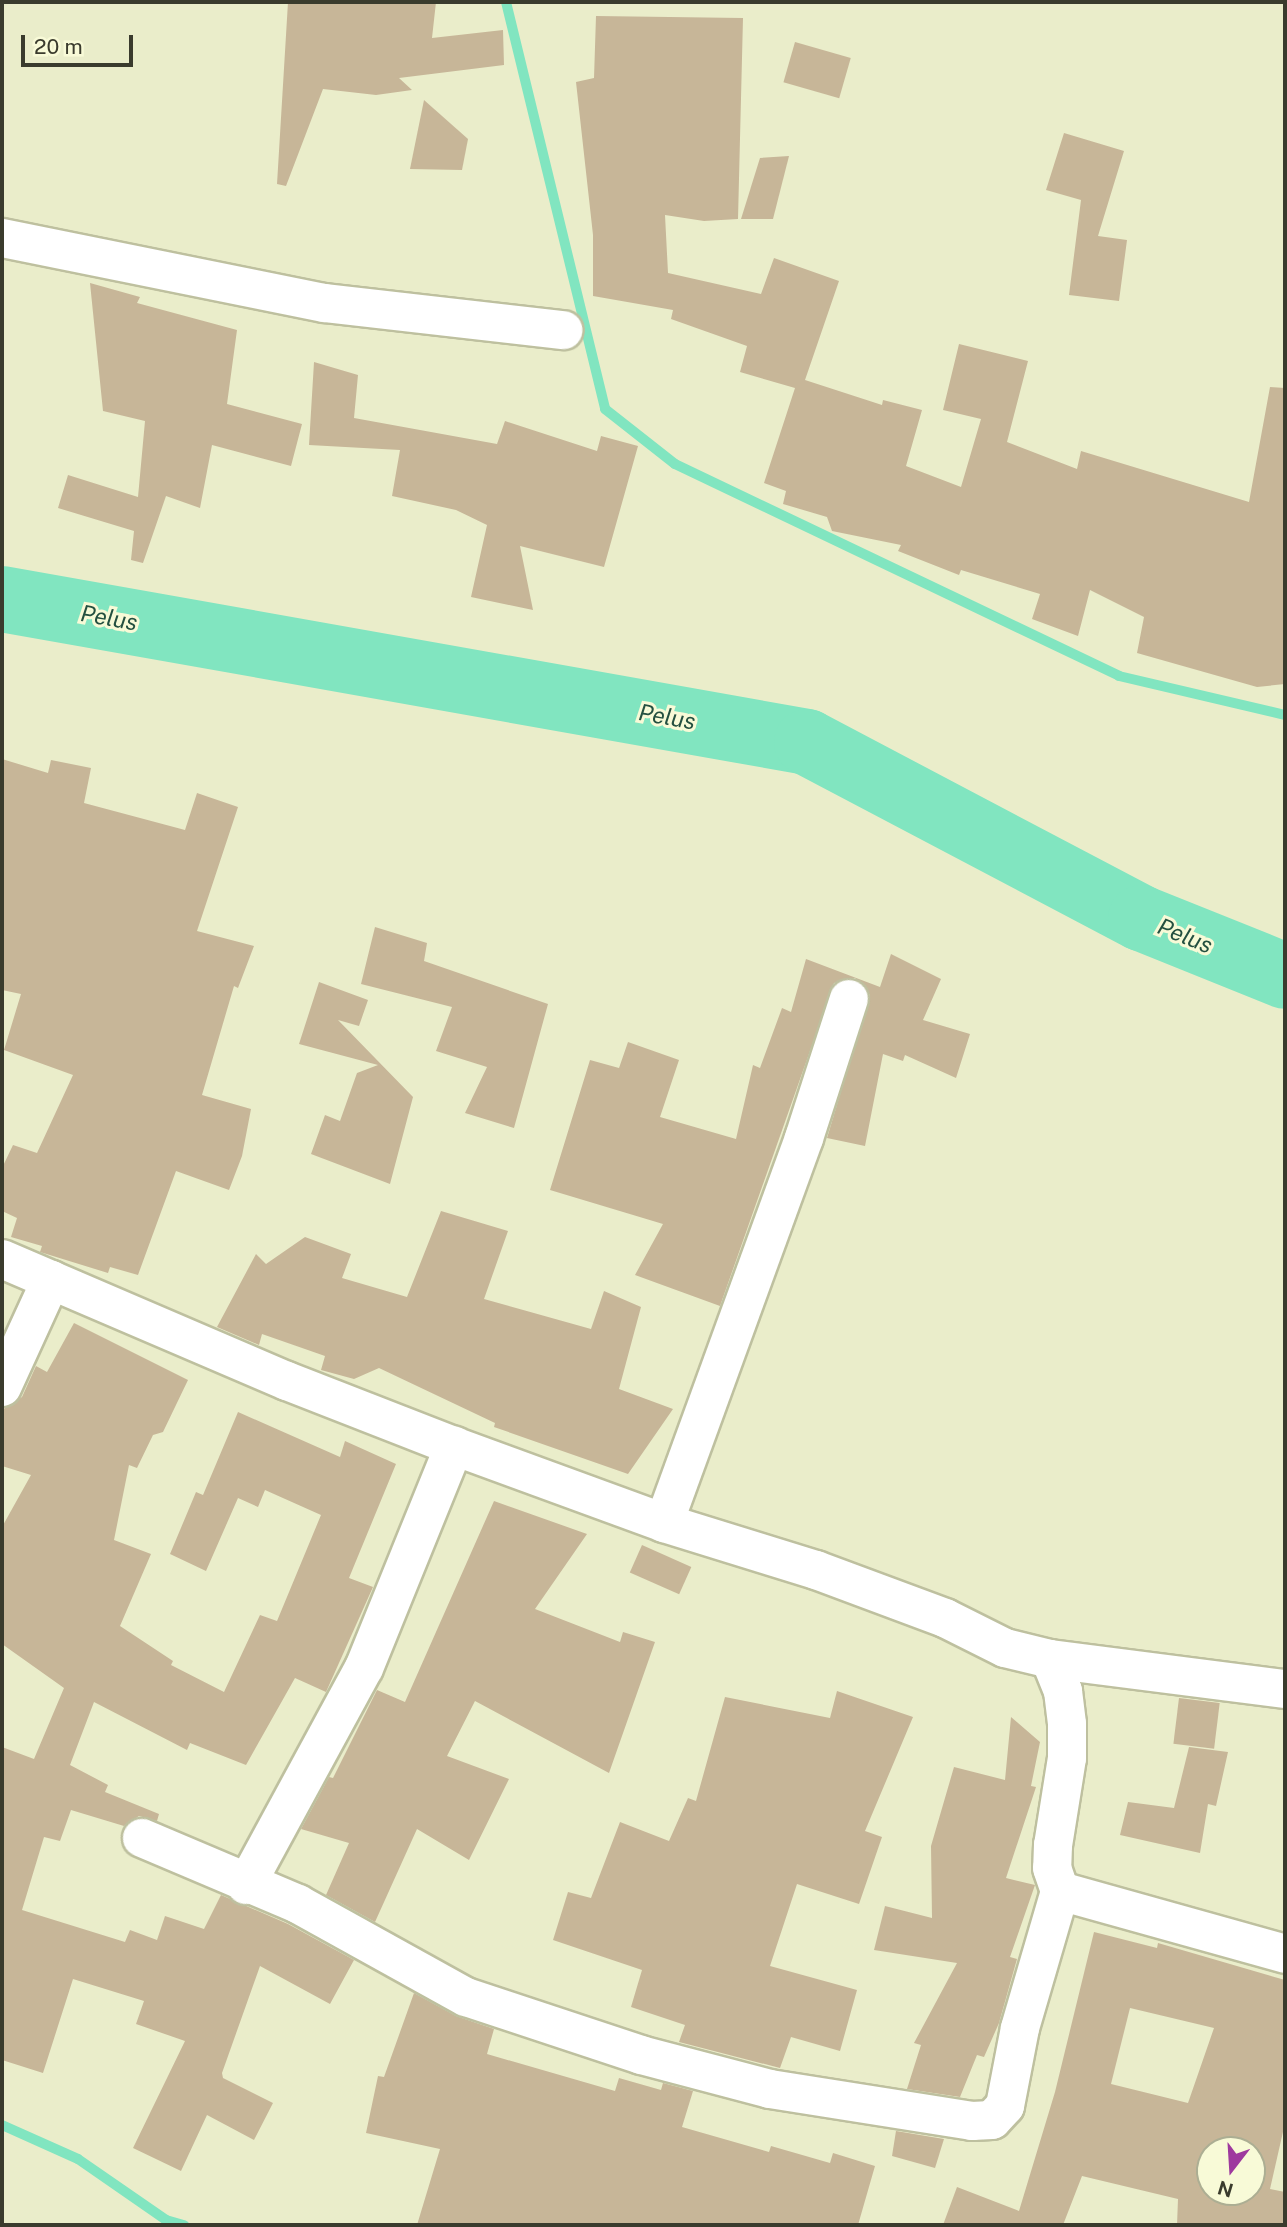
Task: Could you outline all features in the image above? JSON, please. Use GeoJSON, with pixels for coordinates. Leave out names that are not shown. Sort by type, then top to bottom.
{"type":"FeatureCollection","features":[{"type":"Feature","properties":{"kind":"street"},"geometry":{"type":"LineString","coordinates":[[2,238],[325,303],[563,330]]}},
{"type":"Feature","properties":{"kind":"street"},"geometry":{"type":"LineString","coordinates":[[664,1523],[804,1138],[849,999]]}},
{"type":"Feature","properties":{"kind":"street"},"geometry":{"type":"LineString","coordinates":[[2,1259],[454,1446],[664,1523],[816,1570],[945,1618],[1005,1648],[1050,1659],[1285,1689]]}},
{"type":"Feature","properties":{"kind":"street"},"geometry":{"type":"LineString","coordinates":[[2,1387],[51,1280]]}},
{"type":"Feature","properties":{"kind":"street"},"geometry":{"type":"LineString","coordinates":[[246,1885],[363,1668],[454,1446]]}},
{"type":"Feature","properties":{"kind":"street"},"geometry":{"type":"LineString","coordinates":[[142,1838],[246,1885],[298,1904],[466,1997],[641,2055],[771,2089],[972,2121],[992,2120],[1005,2106],[1020,2028],[1060,1891],[1052,1868],[1053,1845],[1067,1758],[1067,1724],[1063,1691],[1050,1659]]}},
{"type":"Feature","properties":{"kind":"street"},"geometry":{"type":"LineString","coordinates":[[1060,1891],[1285,1954]]}},
{"type":"Feature","properties":{"kind":"building"},"geometry":{"type":"Polygon","coordinates":[[[288,2],[436,2],[432,38],[503,30],[504,65],[399,78],[412,90],[376,95],[323,89],[286,186],[277,184],[288,2]]]}},
{"type":"Feature","properties":{"kind":"building"},"geometry":{"type":"Polygon","coordinates":[[[596,16],[743,18],[738,219],[704,221],[665,215],[668,273],[761,294],[774,258],[839,281],[805,380],[882,405],[883,400],[922,410],[906,466],[961,487],[981,419],[943,410],[959,344],[1028,361],[1007,442],[1077,469],[1081,451],[1249,502],[1270,387],[1285,388],[1285,684],[1257,687],[1137,653],[1144,617],[1090,590],[1078,636],[1032,619],[1040,594],[961,570],[959,575],[898,551],[901,545],[832,531],[827,517],[783,504],[786,491],[764,483],[795,388],[740,372],[747,346],[671,319],[673,310],[593,296],[593,235],[576,82],[594,78],[596,16]]]}},
{"type":"Feature","properties":{"kind":"building"},"geometry":{"type":"Polygon","coordinates":[[[795,42],[851,58],[839,98],[783,82],[795,42]]]}},
{"type":"Feature","properties":{"kind":"building"},"geometry":{"type":"Polygon","coordinates":[[[424,100],[468,139],[462,170],[410,169],[424,100]]]}},
{"type":"Feature","properties":{"kind":"building"},"geometry":{"type":"Polygon","coordinates":[[[1064,133],[1124,151],[1098,236],[1127,240],[1119,301],[1069,295],[1081,200],[1046,190],[1064,133]]]}},
{"type":"Feature","properties":{"kind":"building"},"geometry":{"type":"Polygon","coordinates":[[[789,156],[773,219],[741,219],[760,158],[789,156]]]}},
{"type":"Feature","properties":{"kind":"building"},"geometry":{"type":"Polygon","coordinates":[[[90,283],[140,297],[137,303],[237,330],[227,404],[302,424],[291,466],[212,445],[200,508],[166,496],[143,563],[131,560],[134,531],[58,508],[68,475],[138,497],[145,421],[103,411],[90,283]]]}},
{"type":"Feature","properties":{"kind":"building"},"geometry":{"type":"Polygon","coordinates":[[[314,362],[358,375],[354,418],[497,444],[505,421],[597,451],[601,436],[638,446],[604,567],[520,546],[533,610],[471,597],[487,525],[456,510],[392,496],[400,450],[309,445],[314,362]]]}},
{"type":"Feature","properties":{"kind":"building"},"geometry":{"type":"Polygon","coordinates":[[[2,759],[48,773],[51,760],[91,768],[84,803],[185,830],[197,793],[238,807],[197,931],[254,946],[238,988],[234,986],[202,1095],[251,1109],[242,1156],[229,1190],[176,1171],[138,1275],[110,1267],[108,1273],[40,1252],[42,1246],[11,1237],[17,1218],[2,1211],[2,1168],[13,1145],[37,1153],[73,1075],[4,1050],[21,994],[2,990],[2,759]]]}},
{"type":"Feature","properties":{"kind":"building"},"geometry":{"type":"Polygon","coordinates":[[[375,927],[427,943],[424,961],[548,1004],[514,1128],[465,1113],[487,1067],[436,1051],[452,1007],[361,984],[375,927]]]}},
{"type":"Feature","properties":{"kind":"building"},"geometry":{"type":"Polygon","coordinates":[[[891,954],[941,979],[923,1020],[970,1034],[956,1078],[905,1055],[903,1061],[883,1054],[865,1146],[827,1138],[870,995],[855,978],[834,983],[720,1306],[635,1275],[663,1224],[550,1190],[590,1060],[619,1068],[628,1042],[679,1060],[660,1117],[736,1139],[753,1065],[760,1068],[782,1008],[791,1012],[806,959],[880,987],[891,954]]]}},
{"type":"Feature","properties":{"kind":"building"},"geometry":{"type":"Polygon","coordinates":[[[319,982],[368,1000],[359,1026],[338,1020],[413,1097],[390,1184],[311,1154],[325,1115],[340,1121],[357,1073],[378,1065],[299,1044],[319,982]]]}},
{"type":"Feature","properties":{"kind":"building"},"geometry":{"type":"Polygon","coordinates":[[[441,1211],[508,1231],[484,1299],[591,1329],[604,1291],[641,1307],[619,1389],[673,1409],[628,1474],[494,1427],[495,1423],[379,1368],[354,1379],[321,1370],[325,1356],[262,1334],[259,1345],[217,1327],[256,1254],[266,1264],[305,1237],[351,1254],[342,1278],[407,1297],[441,1211]]]}},
{"type":"Feature","properties":{"kind":"building"},"geometry":{"type":"Polygon","coordinates":[[[74,1323],[188,1380],[163,1432],[153,1435],[137,1468],[129,1465],[114,1540],[151,1554],[120,1626],[173,1661],[171,1665],[224,1692],[260,1615],[277,1621],[321,1515],[265,1490],[258,1507],[238,1498],[206,1571],[170,1554],[196,1492],[203,1495],[238,1412],[340,1457],[345,1441],[396,1464],[349,1578],[373,1587],[326,1692],[295,1678],[246,1765],[190,1743],[187,1750],[94,1702],[70,1765],[108,1785],[105,1792],[159,1814],[157,1821],[139,1816],[124,1826],[71,1810],[60,1841],[44,1837],[22,1910],[125,1942],[130,1930],[157,1940],[165,1916],[204,1929],[221,1895],[288,1924],[354,1960],[330,2004],[260,1966],[222,2073],[223,2078],[273,2103],[254,2140],[207,2115],[181,2171],[133,2148],[185,2041],[136,2024],[144,2001],[73,1979],[43,2073],[2,2060],[2,1747],[34,1759],[64,1688],[2,1644],[2,1527],[31,1475],[2,1466],[2,1410],[22,1397],[36,1366],[47,1372],[74,1323]]]}},
{"type":"Feature","properties":{"kind":"building"},"geometry":{"type":"Polygon","coordinates":[[[494,1501],[587,1534],[535,1609],[620,1642],[623,1632],[655,1642],[609,1773],[475,1701],[447,1756],[509,1779],[469,1860],[417,1829],[375,1922],[326,1895],[349,1843],[301,1829],[329,1777],[333,1778],[377,1690],[405,1702],[494,1501]]]}},
{"type":"Feature","properties":{"kind":"building"},"geometry":{"type":"Polygon","coordinates":[[[642,1545],[691,1567],[679,1594],[630,1572],[642,1545]]]}},
{"type":"Feature","properties":{"kind":"building"},"geometry":{"type":"Polygon","coordinates":[[[837,1691],[913,1717],[865,1831],[882,1837],[859,1904],[797,1884],[770,1966],[857,1990],[840,2051],[791,2037],[780,2068],[679,2042],[685,2025],[631,2007],[642,1970],[553,1940],[568,1892],[591,1898],[620,1822],[669,1841],[688,1798],[696,1801],[725,1697],[830,1718],[837,1691]]]}},
{"type":"Feature","properties":{"kind":"building"},"geometry":{"type":"Polygon","coordinates":[[[1179,1698],[1220,1703],[1214,1749],[1173,1744],[1179,1698]]]}},
{"type":"Feature","properties":{"kind":"building"},"geometry":{"type":"Polygon","coordinates":[[[1011,1717],[1040,1742],[1031,1786],[1036,1787],[1006,1878],[1035,1885],[1010,1957],[1017,1959],[999,2023],[984,2057],[977,2055],[960,2097],[907,2089],[921,2045],[914,2043],[957,1963],[874,1950],[885,1906],[932,1918],[931,1846],[954,1767],[1005,1780],[1011,1717]]]}},
{"type":"Feature","properties":{"kind":"building"},"geometry":{"type":"Polygon","coordinates":[[[1189,1747],[1228,1752],[1216,1806],[1208,1804],[1200,1853],[1120,1835],[1128,1802],[1174,1808],[1189,1747]]]}},
{"type":"Feature","properties":{"kind":"building"},"geometry":{"type":"Polygon","coordinates":[[[1094,1932],[1157,1948],[1158,1943],[1285,1980],[1285,2123],[1270,2189],[1285,2192],[1285,2225],[1177,2225],[1178,2199],[1082,2176],[1063,2225],[943,2225],[957,2187],[1019,2211],[1055,2092],[1094,1932]],[[1130,2008],[1111,2084],[1188,2103],[1214,2028],[1130,2008]]]}},
{"type":"Feature","properties":{"kind":"building"},"geometry":{"type":"Polygon","coordinates":[[[414,1993],[456,2016],[494,2029],[487,2054],[615,2091],[619,2078],[661,2090],[663,2083],[693,2091],[682,2127],[769,2152],[771,2146],[830,2163],[833,2153],[875,2166],[858,2225],[417,2225],[440,2149],[366,2133],[378,2076],[384,2077],[414,1993]]]}},
{"type":"Feature","properties":{"kind":"building"},"geometry":{"type":"Polygon","coordinates":[[[896,2131],[944,2139],[935,2168],[892,2156],[896,2131]]]}},
{"type":"Feature","properties":{"kind":"waterway"},"geometry":{"type":"LineString","coordinates":[[506,2],[605,409],[675,464],[1119,676],[1285,715]]}},
{"type":"Feature","properties":{"kind":"waterway","name":"Pelus"},"geometry":{"type":"LineString","coordinates":[[2,599],[807,742],[1141,918],[1285,976]]}},
{"type":"Feature","properties":{"kind":"waterway"},"geometry":{"type":"LineString","coordinates":[[2,2125],[78,2159],[166,2220],[184,2225]]}}]}
